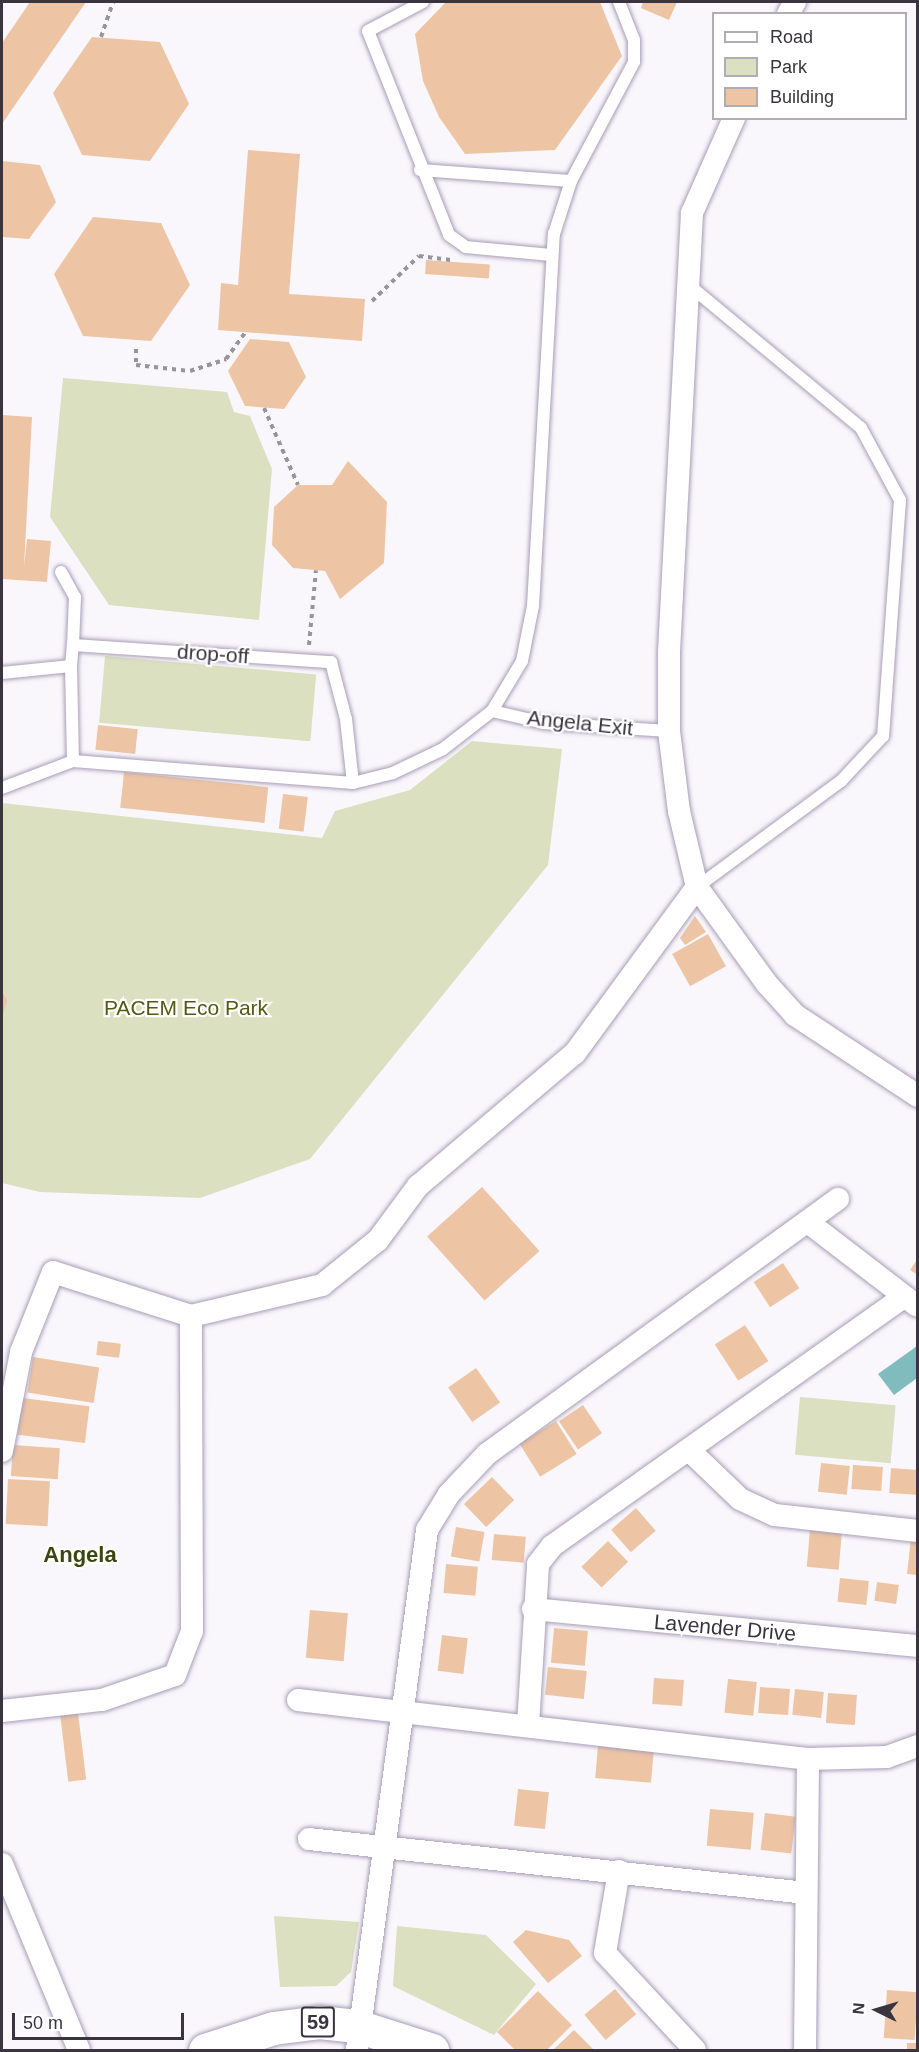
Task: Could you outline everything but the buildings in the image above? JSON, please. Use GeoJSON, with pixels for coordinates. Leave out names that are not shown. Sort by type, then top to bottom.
{"type":"FeatureCollection","features":[{"type":"Feature","properties":{"kind":"main road","name":"59"},"geometry":{"type":"LineString","coordinates":[[205,2050],[273,2028],[319,2022],[357,2038],[432,2050]]}},
{"type":"Feature","properties":{"kind":"street"},"geometry":{"type":"LineString","coordinates":[[734,120],[692,213],[669,731],[679,811],[698,886],[795,1015],[918,1096]]}},
{"type":"Feature","properties":{"kind":"street"},"geometry":{"type":"LineString","coordinates":[[2,1451],[21,1352],[53,1272],[190,1316],[322,1285],[378,1240],[418,1186],[574,1053],[698,886]]}},
{"type":"Feature","properties":{"kind":"street"},"geometry":{"type":"LineString","coordinates":[[357,2038],[386,1847],[427,1530],[449,1494],[487,1454],[809,1223],[838,1199]]}},
{"type":"Feature","properties":{"kind":"street"},"geometry":{"type":"LineString","coordinates":[[528,1725],[533,1610],[538,1564],[552,1546],[911,1301],[809,1223]]}},
{"type":"Feature","properties":{"kind":"street"},"geometry":{"type":"LineString","coordinates":[[2,1711],[102,1700],[175,1675],[192,1631],[190,1316]]}},
{"type":"Feature","properties":{"kind":"street"},"geometry":{"type":"LineString","coordinates":[[690,1451],[740,1499],[775,1515],[918,1531]]}},
{"type":"Feature","properties":{"kind":"street","name":"Lavender Drive"},"geometry":{"type":"LineString","coordinates":[[533,1610],[918,1646]]}},
{"type":"Feature","properties":{"kind":"street"},"geometry":{"type":"LineString","coordinates":[[298,1700],[808,1759],[887,1757],[918,1746]]}},
{"type":"Feature","properties":{"kind":"street"},"geometry":{"type":"LineString","coordinates":[[805,2050],[803,1893],[808,1759]]}},
{"type":"Feature","properties":{"kind":"street"},"geometry":{"type":"LineString","coordinates":[[309,1839],[619,1871],[803,1893]]}},
{"type":"Feature","properties":{"kind":"street"},"geometry":{"type":"LineString","coordinates":[[2,1864],[79,2050]]}},
{"type":"Feature","properties":{"kind":"street"},"geometry":{"type":"LineString","coordinates":[[619,1871],[605,1953],[694,2050]]}},
{"type":"Feature","properties":{"kind":"lane"},"geometry":{"type":"LineString","coordinates":[[423,2],[368,31],[420,170],[454,241],[477,249],[551,255]]}},
{"type":"Feature","properties":{"kind":"lane"},"geometry":{"type":"LineString","coordinates":[[2,788],[73,761],[353,783],[393,773],[443,749],[492,711],[522,661],[533,606],[551,255],[571,181],[634,62],[634,40],[619,2]]}},
{"type":"Feature","properties":{"kind":"lane"},"geometry":{"type":"LineString","coordinates":[[420,170],[571,181]]}},
{"type":"Feature","properties":{"kind":"lane"},"geometry":{"type":"LineString","coordinates":[[690,286],[861,428],[900,500],[883,736],[841,781],[698,886]]}},
{"type":"Feature","properties":{"kind":"lane"},"geometry":{"type":"LineString","coordinates":[[61,572],[75,597],[71,666],[73,761]]}},
{"type":"Feature","properties":{"kind":"lane","name":"drop-off"},"geometry":{"type":"LineString","coordinates":[[73,645],[331,662],[353,783]]}},
{"type":"Feature","properties":{"kind":"lane"},"geometry":{"type":"LineString","coordinates":[[2,673],[71,666]]}},
{"type":"Feature","properties":{"kind":"lane","name":"Angela Exit"},"geometry":{"type":"LineString","coordinates":[[492,711],[544,723],[669,731]]}},
{"type":"Feature","properties":{"kind":"path"},"geometry":{"type":"LineString","coordinates":[[101,37],[114,2]]}},
{"type":"Feature","properties":{"kind":"path"},"geometry":{"type":"LineString","coordinates":[[372,301],[419,256],[461,260]]}},
{"type":"Feature","properties":{"kind":"path"},"geometry":{"type":"LineString","coordinates":[[136,349],[136,365],[190,371],[226,359],[245,333]]}},
{"type":"Feature","properties":{"kind":"path"},"geometry":{"type":"LineString","coordinates":[[264,408],[298,485]]}},
{"type":"Feature","properties":{"kind":"path"},"geometry":{"type":"LineString","coordinates":[[307,661],[316,570]]}},
{"type":"Feature","properties":{"kind":"green space"},"geometry":{"type":"Polygon","coordinates":[[[63,378],[227,392],[234,412],[250,416],[272,469],[259,620],[109,605],[50,517],[63,378]]]}},
{"type":"Feature","properties":{"kind":"green space"},"geometry":{"type":"Polygon","coordinates":[[[105,656],[316,674],[310,741],[99,723],[105,656]]]}},
{"type":"Feature","properties":{"kind":"green space","name":"PACEM Eco Park"},"geometry":{"type":"Polygon","coordinates":[[[472,741],[562,749],[548,865],[310,1159],[200,1198],[40,1192],[2,1183],[2,803],[322,838],[335,811],[410,790],[472,741]]]}},
{"type":"Feature","properties":{"kind":"green space"},"geometry":{"type":"Polygon","coordinates":[[[800,1397],[896,1405],[891,1463],[795,1455],[800,1397]]]}},
{"type":"Feature","properties":{"kind":"green space"},"geometry":{"type":"Polygon","coordinates":[[[274,1916],[359,1922],[351,1972],[336,1986],[280,1987],[274,1916]]]}},
{"type":"Feature","properties":{"kind":"green space"},"geometry":{"type":"Polygon","coordinates":[[[397,1926],[486,1935],[536,1984],[494,2035],[393,1986],[397,1926]]]}},
{"type":"Feature","properties":{"kind":"water"},"geometry":{"type":"Polygon","coordinates":[[[917,1346],[917,1378],[894,1395],[878,1374],[917,1346]]]}},
{"type":"Feature","properties":{"kind":"district","name":"Angela"},"geometry":{"type":"Point","coordinates":[80,1555]}}]}
